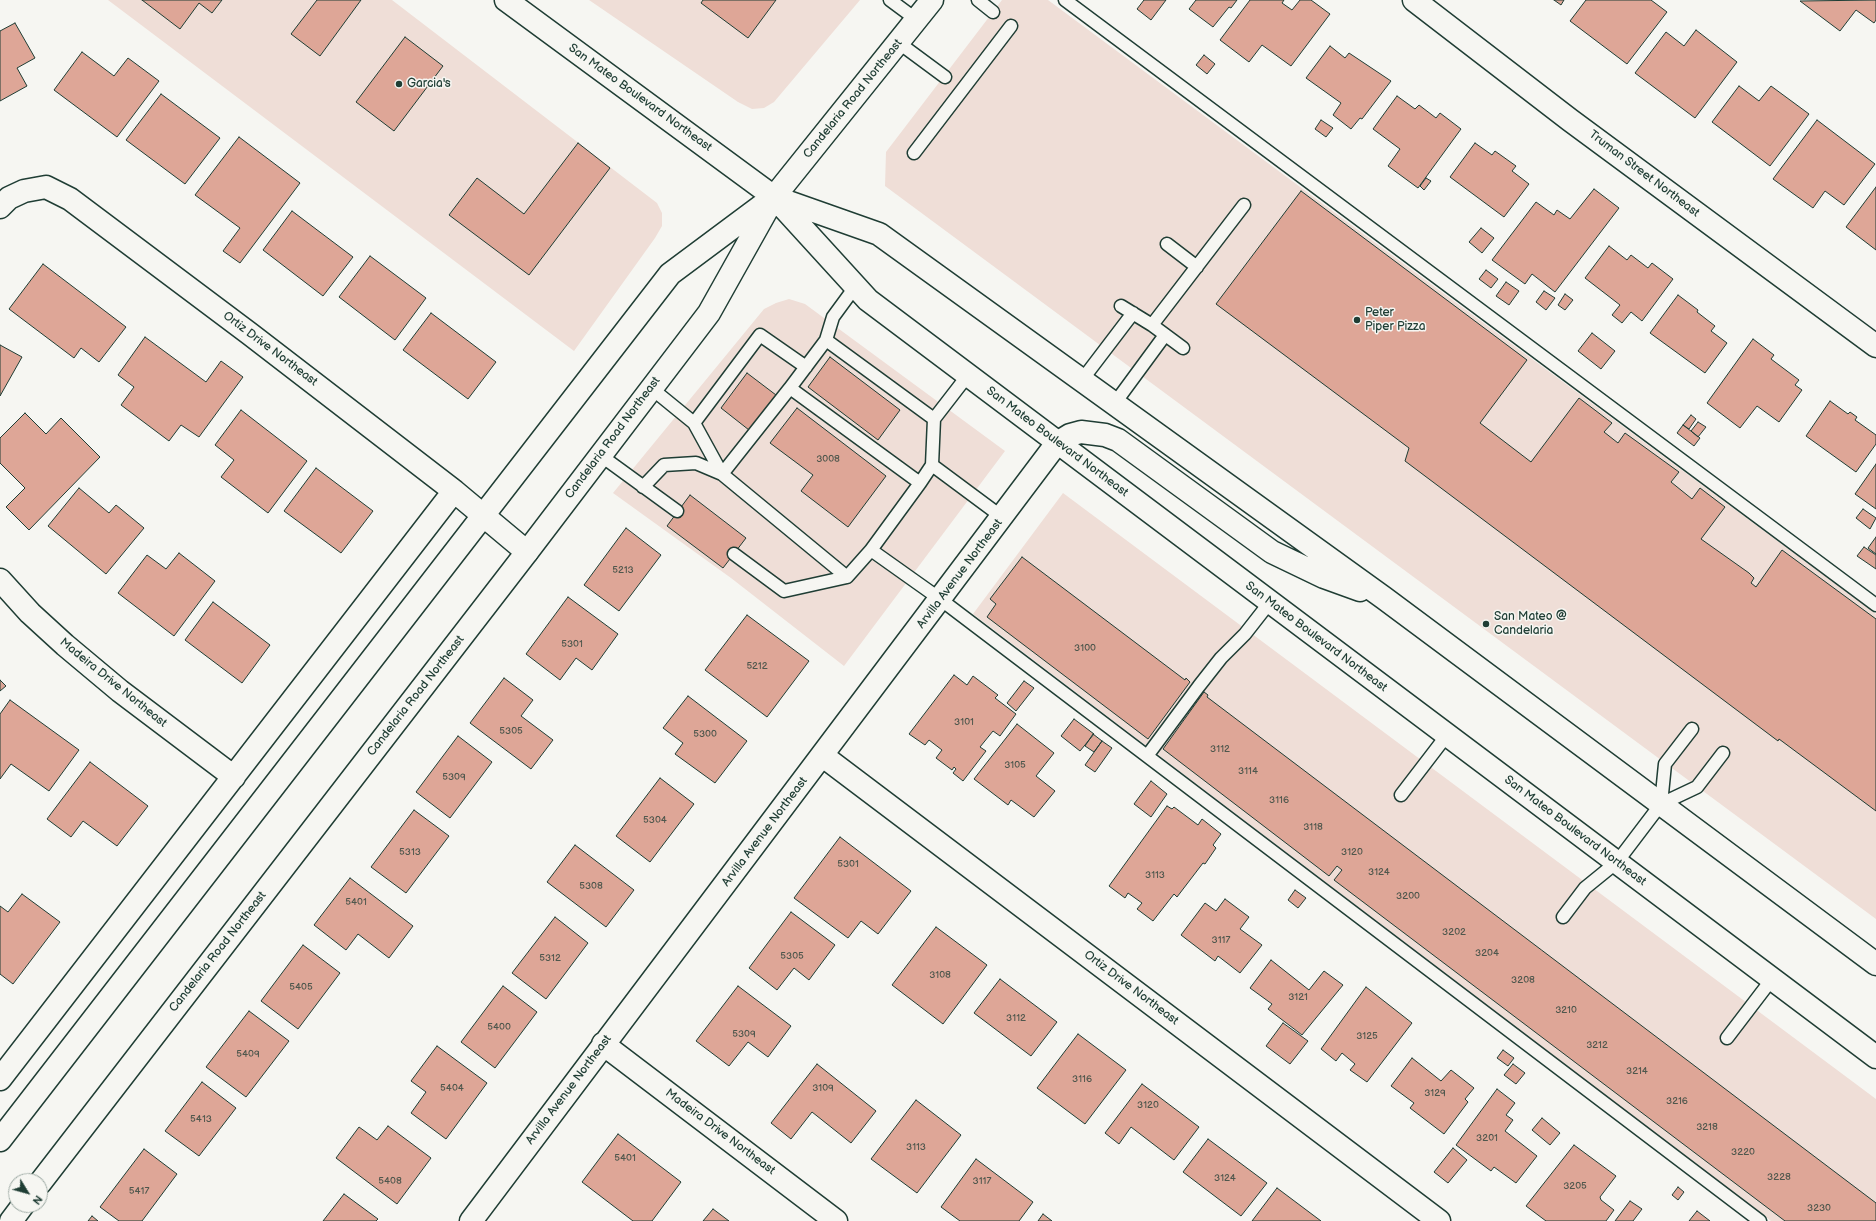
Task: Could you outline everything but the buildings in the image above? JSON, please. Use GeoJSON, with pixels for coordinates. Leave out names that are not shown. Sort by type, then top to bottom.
{"type":"FeatureCollection","features":[{"type":"Feature","properties":{"kind":"main road","name":"San Mateo Boulevard Northeast"},"geometry":{"type":"LineString","coordinates":[[506,0],[774,197],[868,300],[1876,1057]]}},
{"type":"Feature","properties":{"kind":"main road","name":"Candelaria Road Northeast"},"geometry":{"type":"LineString","coordinates":[[48,1173],[527,552],[709,313],[774,197],[932,0]]}},
{"type":"Feature","properties":{"kind":"main road","name":"Truman Street Northeast"},"geometry":{"type":"LineString","coordinates":[[1414,0],[1570,120],[1876,346]]}},
{"type":"Feature","properties":{"kind":"main road","name":"Ortiz Drive Northeast"},"geometry":{"type":"LineString","coordinates":[[0,207],[9,198],[24,191],[46,187],[70,199],[250,334],[454,491],[527,552]]}},
{"type":"Feature","properties":{"kind":"main road","name":"San Mateo Boulevard Northeast"},"geometry":{"type":"LineString","coordinates":[[774,197],[879,234],[1384,598],[1876,964]]}},
{"type":"Feature","properties":{"kind":"main road","name":"Candelaria Road Northeast"},"geometry":{"type":"LineString","coordinates":[[0,1140],[670,274],[774,197]]}},
{"type":"Feature","properties":{"kind":"main road"},"geometry":{"type":"LineString","coordinates":[[1057,443],[1081,432],[1105,435],[1118,440],[1272,552],[1324,577],[1384,598]]}},
{"type":"Feature","properties":{"kind":"main road","name":"Arvilla Avenue Northeast"},"geometry":{"type":"LineString","coordinates":[[471,1221],[603,1044],[823,756],[1057,443]]}},
{"type":"Feature","properties":{"kind":"main road"},"geometry":{"type":"LineString","coordinates":[[1,1077],[454,491]]}},
{"type":"Feature","properties":{"kind":"main road","name":"Madeira Drive Northeast"},"geometry":{"type":"LineString","coordinates":[[0,580],[30,613],[107,681],[234,777]]}},
{"type":"Feature","properties":{"kind":"main road","name":"Ortiz Drive Northeast"},"geometry":{"type":"LineString","coordinates":[[823,756],[1439,1221]]}},
{"type":"Feature","properties":{"kind":"main road","name":"Madeira Drive Northeast"},"geometry":{"type":"LineString","coordinates":[[603,1044],[836,1221]]}},
{"type":"Feature","properties":{"kind":"lane"},"geometry":{"type":"LineString","coordinates":[[890,0],[917,20]]}},
{"type":"Feature","properties":{"kind":"lane"},"geometry":{"type":"LineString","coordinates":[[978,0],[993,12]]}},
{"type":"Feature","properties":{"kind":"lane"},"geometry":{"type":"LineString","coordinates":[[1065,0],[1876,605]]}},
{"type":"Feature","properties":{"kind":"lane"},"geometry":{"type":"LineString","coordinates":[[914,153],[1011,26]]}},
{"type":"Feature","properties":{"kind":"lane"},"geometry":{"type":"LineString","coordinates":[[899,43],[945,77]]}},
{"type":"Feature","properties":{"kind":"lane"},"geometry":{"type":"LineString","coordinates":[[1152,325],[1244,205]]}},
{"type":"Feature","properties":{"kind":"lane"},"geometry":{"type":"LineString","coordinates":[[1168,244],[1197,267]]}},
{"type":"Feature","properties":{"kind":"lane"},"geometry":{"type":"LineString","coordinates":[[722,474],[826,340],[833,317],[855,286]]}},
{"type":"Feature","properties":{"kind":"lane"},"geometry":{"type":"LineString","coordinates":[[1122,306],[1152,325],[1183,348]]}},
{"type":"Feature","properties":{"kind":"lane"},"geometry":{"type":"LineString","coordinates":[[1082,380],[1133,313]]}},
{"type":"Feature","properties":{"kind":"lane"},"geometry":{"type":"LineString","coordinates":[[1115,403],[1165,334]]}},
{"type":"Feature","properties":{"kind":"lane"},"geometry":{"type":"LineString","coordinates":[[694,423],[760,335],[806,367]]}},
{"type":"Feature","properties":{"kind":"lane"},"geometry":{"type":"LineString","coordinates":[[826,340],[934,419]]}},
{"type":"Feature","properties":{"kind":"lane"},"geometry":{"type":"LineString","coordinates":[[734,554],[784,591],[848,577],[871,550],[932,465],[934,419],[968,376]]}},
{"type":"Feature","properties":{"kind":"lane"},"geometry":{"type":"LineString","coordinates":[[651,388],[694,423],[722,474]]}},
{"type":"Feature","properties":{"kind":"lane"},"geometry":{"type":"LineString","coordinates":[[790,388],[920,483]]}},
{"type":"Feature","properties":{"kind":"lane"},"geometry":{"type":"LineString","coordinates":[[600,455],[678,511]]}},
{"type":"Feature","properties":{"kind":"lane"},"geometry":{"type":"LineString","coordinates":[[643,487],[664,464],[696,463],[722,474],[848,577]]}},
{"type":"Feature","properties":{"kind":"lane"},"geometry":{"type":"LineString","coordinates":[[932,465],[1002,517]]}},
{"type":"Feature","properties":{"kind":"lane"},"geometry":{"type":"LineString","coordinates":[[871,550],[940,599],[1760,1221]]}},
{"type":"Feature","properties":{"kind":"lane"},"geometry":{"type":"LineString","coordinates":[[1147,756],[1221,658],[1245,634],[1270,602]]}},
{"type":"Feature","properties":{"kind":"lane"},"geometry":{"type":"LineString","coordinates":[[1662,804],[1666,764],[1692,729]]}},
{"type":"Feature","properties":{"kind":"lane"},"geometry":{"type":"LineString","coordinates":[[1401,795],[1447,735]]}},
{"type":"Feature","properties":{"kind":"lane"},"geometry":{"type":"LineString","coordinates":[[1563,917],[1585,888],[1617,862],[1662,804],[1697,787],[1723,752]]}},
{"type":"Feature","properties":{"kind":"lane"},"geometry":{"type":"LineString","coordinates":[[1727,1038],[1772,979]]}},
{"type":"Feature","properties":{"kind":"shaded area"},"geometry":{"type":"Polygon","coordinates":[[[108,0],[392,0],[657,203],[662,213],[662,226],[574,351],[108,0]]]}},
{"type":"Feature","properties":{"kind":"shaded area"},"geometry":{"type":"Polygon","coordinates":[[[589,0],[860,0],[774,102],[764,108],[752,109],[738,102],[589,0]]]}},
{"type":"Feature","properties":{"kind":"shaded area"},"geometry":{"type":"Polygon","coordinates":[[[1002,0],[1048,0],[1876,614],[1876,919],[885,186],[886,152],[1002,0]]]}},
{"type":"Feature","properties":{"kind":"shaded area"},"geometry":{"type":"Polygon","coordinates":[[[789,299],[805,304],[1005,451],[844,666],[731,578],[613,493],[764,309],[789,299]]]}},
{"type":"Feature","properties":{"kind":"shaded area"},"geometry":{"type":"Polygon","coordinates":[[[1063,493],[1876,1099],[1876,1221],[1771,1221],[973,614],[1063,493]]]}},
{"type":"Feature","properties":{"kind":"place","name":"Garcia's"},"geometry":{"type":"Point","coordinates":[399,84]}},
{"type":"Feature","properties":{"kind":"place","name":"Peter Piper Pizza"},"geometry":{"type":"Point","coordinates":[1357,320]}},
{"type":"Feature","properties":{"kind":"place","name":"San Mateo @ Candelaria"},"geometry":{"type":"Point","coordinates":[1486,624]}}]}
